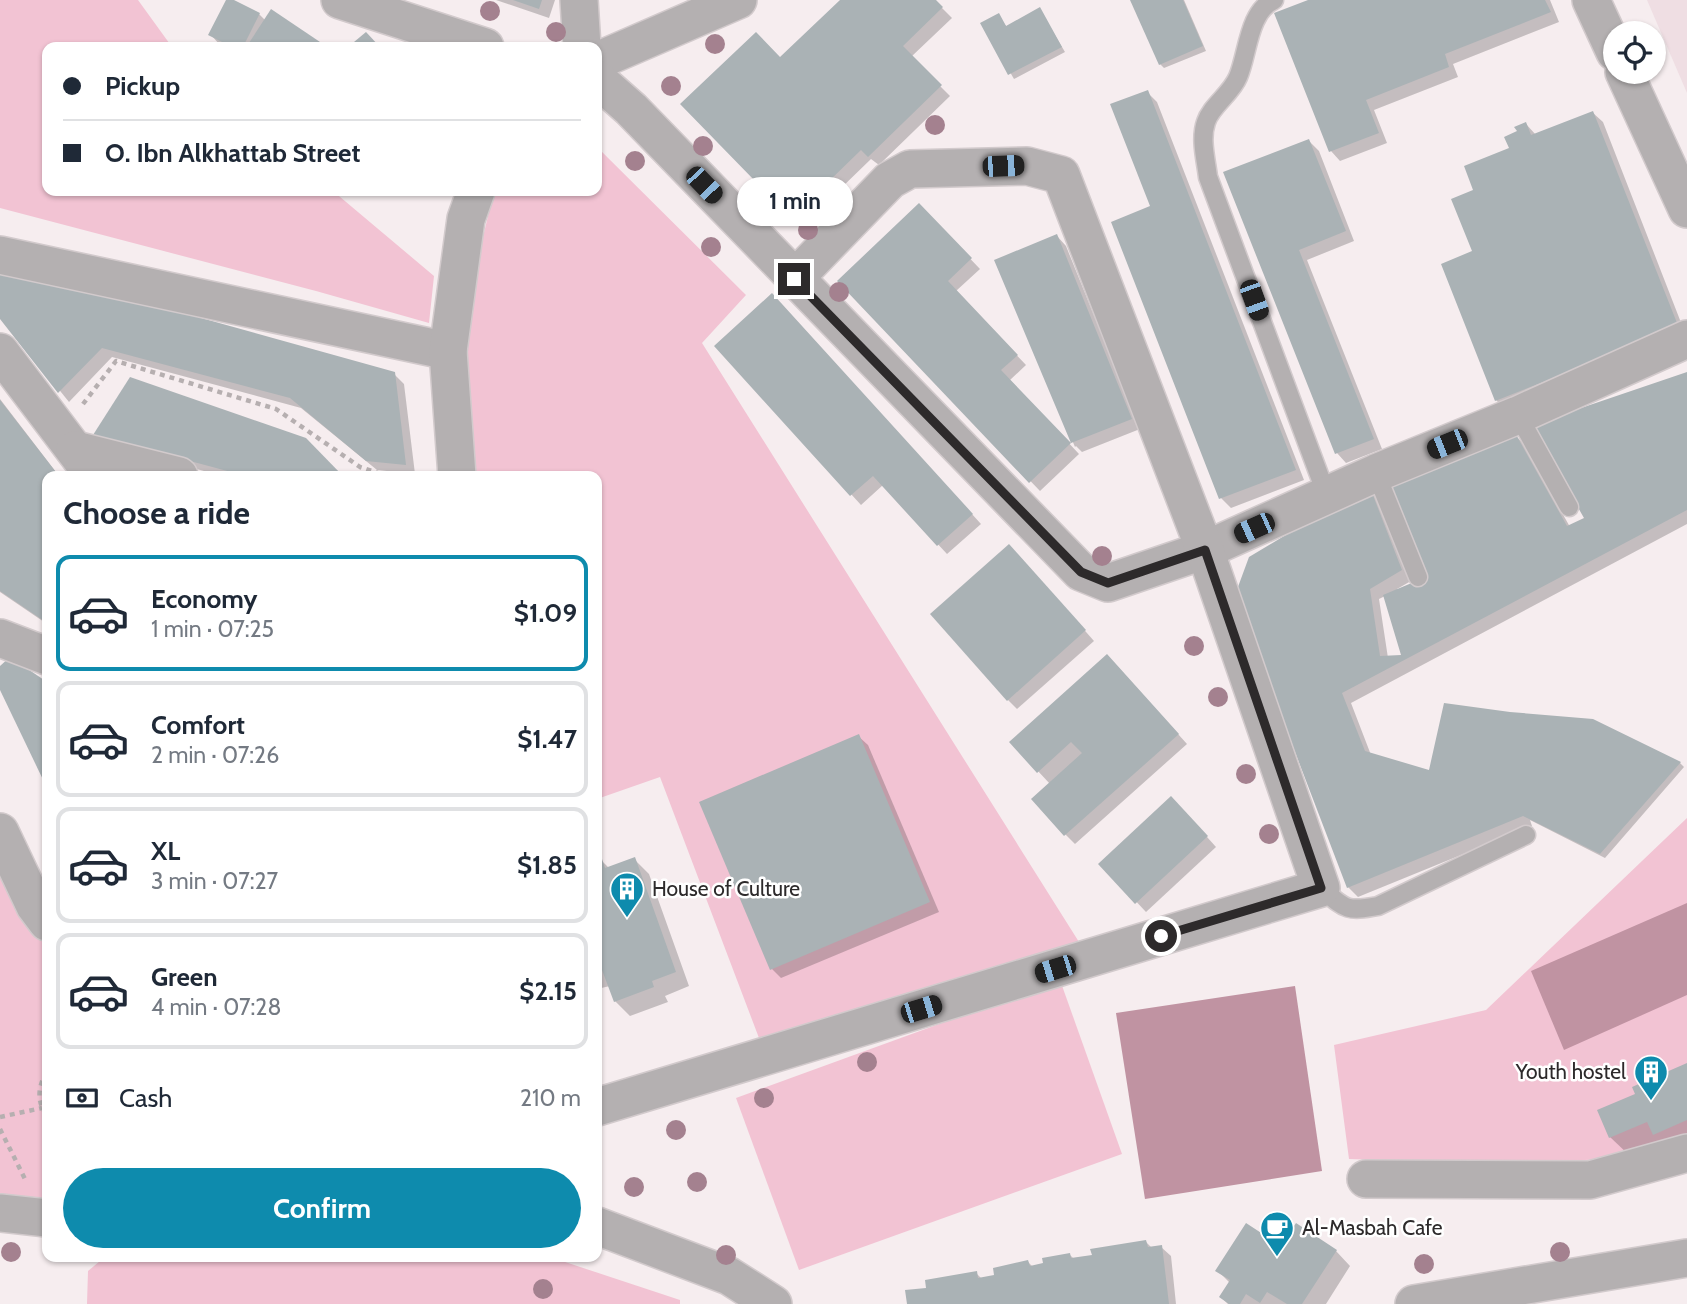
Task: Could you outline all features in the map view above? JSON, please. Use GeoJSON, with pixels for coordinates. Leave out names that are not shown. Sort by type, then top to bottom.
{"type":"FeatureCollection","features":[{"type":"Feature","properties":{"kind":"street"},"geometry":{"type":"LineString","coordinates":[[340,0],[470,42]]}},
{"type":"Feature","properties":{"kind":"street"},"geometry":{"type":"LineString","coordinates":[[579,0],[582,42]]}},
{"type":"Feature","properties":{"kind":"street"},"geometry":{"type":"LineString","coordinates":[[602,59],[738,0]]}},
{"type":"Feature","properties":{"kind":"street"},"geometry":{"type":"LineString","coordinates":[[1591,0],[1603,26]]}},
{"type":"Feature","properties":{"kind":"street"},"geometry":{"type":"LineString","coordinates":[[602,83],[631,109],[1081,572],[1108,583],[1205,550],[1687,339]]}},
{"type":"Feature","properties":{"kind":"street"},"geometry":{"type":"LineString","coordinates":[[1632,84],[1674,151],[1687,209]]}},
{"type":"Feature","properties":{"kind":"street"},"geometry":{"type":"LineString","coordinates":[[602,1105],[1321,888],[1205,550],[1060,175],[1027,166],[910,169],[890,180],[794,279]]}},
{"type":"Feature","properties":{"kind":"street"},"geometry":{"type":"LineString","coordinates":[[457,471],[448,351],[466,219],[475,196]]}},
{"type":"Feature","properties":{"kind":"street"},"geometry":{"type":"LineString","coordinates":[[0,255],[448,351]]}},
{"type":"Feature","properties":{"kind":"street"},"geometry":{"type":"LineString","coordinates":[[0,352],[77,453],[157,471]]}},
{"type":"Feature","properties":{"kind":"street"},"geometry":{"type":"LineString","coordinates":[[0,638],[42,654]]}},
{"type":"Feature","properties":{"kind":"street"},"geometry":{"type":"LineString","coordinates":[[0,832],[42,915]]}},
{"type":"Feature","properties":{"kind":"street"},"geometry":{"type":"LineString","coordinates":[[1366,1179],[1590,1180],[1687,1153]]}},
{"type":"Feature","properties":{"kind":"street"},"geometry":{"type":"LineString","coordinates":[[0,1213],[39,1205]]}},
{"type":"Feature","properties":{"kind":"street"},"geometry":{"type":"LineString","coordinates":[[602,1229],[722,1290],[773,1304]]}},
{"type":"Feature","properties":{"kind":"street"},"geometry":{"type":"LineString","coordinates":[[1414,1304],[1687,1258]]}},
{"type":"Feature","properties":{"kind":"lane"},"geometry":{"type":"LineString","coordinates":[[1274,0],[1267,3],[1255,20],[1237,80],[1206,121],[1204,145],[1209,177],[1327,496]]}},
{"type":"Feature","properties":{"kind":"lane"},"geometry":{"type":"LineString","coordinates":[[1517,415],[1569,507]]}},
{"type":"Feature","properties":{"kind":"lane"},"geometry":{"type":"LineString","coordinates":[[1376,473],[1418,577]]}},
{"type":"Feature","properties":{"kind":"lane"},"geometry":{"type":"LineString","coordinates":[[1321,888],[1345,909],[1360,910],[1378,906],[1526,835]]}},
{"type":"Feature","properties":{"kind":"path"},"geometry":{"type":"LineString","coordinates":[[77,453],[116,361],[276,409],[360,467],[372,471]]}},
{"type":"Feature","properties":{"kind":"path"},"geometry":{"type":"LineString","coordinates":[[0,1117],[42,1108],[39,1096],[42,1080]]}},
{"type":"Feature","properties":{"kind":"path"},"geometry":{"type":"LineString","coordinates":[[0,1129],[39,1205]]}},
{"type":"Feature","properties":{"kind":"shaded area"},"geometry":{"type":"Polygon","coordinates":[[[0,0],[138,0],[168,42],[42,42],[42,196],[339,196],[434,276],[429,323],[316,291],[0,208],[0,0]]]}},
{"type":"Feature","properties":{"kind":"shaded area"},"geometry":{"type":"Polygon","coordinates":[[[1647,0],[1687,0],[1687,93],[1666,44],[1666,21],[1656,21],[1647,0]]]}},
{"type":"Feature","properties":{"kind":"shaded area"},"geometry":{"type":"Polygon","coordinates":[[[602,152],[746,295],[702,343],[1079,942],[759,1038],[660,777],[602,797],[602,471],[470,471],[464,361],[483,237],[493,196],[602,196],[602,152]]]}},
{"type":"Feature","properties":{"kind":"shaded area"},"geometry":{"type":"Polygon","coordinates":[[[1687,818],[1687,1139],[1609,1159],[1490,1164],[1349,1159],[1334,1045],[1486,1010],[1687,818]]]}},
{"type":"Feature","properties":{"kind":"shaded area"},"geometry":{"type":"Polygon","coordinates":[[[0,861],[42,936],[42,1207],[0,1199],[0,861]]]}},
{"type":"Feature","properties":{"kind":"shaded area"},"geometry":{"type":"Polygon","coordinates":[[[1687,903],[1687,995],[1564,1050],[1531,971],[1687,903]]]}},
{"type":"Feature","properties":{"kind":"shaded area"},"geometry":{"type":"Polygon","coordinates":[[[1060,980],[1122,1154],[799,1270],[736,1098],[1060,980]]]}},
{"type":"Feature","properties":{"kind":"shaded area"},"geometry":{"type":"Polygon","coordinates":[[[1295,986],[1322,1171],[1145,1199],[1116,1013],[1295,986]]]}},
{"type":"Feature","properties":{"kind":"shaded area"},"geometry":{"type":"Polygon","coordinates":[[[99,1262],[565,1262],[680,1300],[680,1304],[87,1304],[88,1271],[99,1262]]]}},
{"type":"Feature","properties":{"kind":"building"},"geometry":{"type":"Polygon","coordinates":[[[226,0],[234,0],[260,13],[246,42],[222,42],[208,35],[226,0]]]}},
{"type":"Feature","properties":{"kind":"building"},"geometry":{"type":"Polygon","coordinates":[[[513,0],[542,0],[539,9],[513,0]]]}},
{"type":"Feature","properties":{"kind":"building"},"geometry":{"type":"Polygon","coordinates":[[[840,0],[936,0],[943,7],[903,46],[942,85],[868,157],[861,150],[791,218],[680,104],[756,32],[780,57],[840,0]]]}},
{"type":"Feature","properties":{"kind":"building"},"geometry":{"type":"Polygon","coordinates":[[[1130,0],[1183,0],[1203,46],[1159,65],[1130,0]]]}},
{"type":"Feature","properties":{"kind":"building"},"geometry":{"type":"Polygon","coordinates":[[[1308,0],[1545,0],[1551,12],[1445,54],[1449,67],[1366,100],[1379,133],[1329,152],[1274,13],[1308,0]]]}},
{"type":"Feature","properties":{"kind":"building"},"geometry":{"type":"Polygon","coordinates":[[[1040,7],[1062,47],[1008,75],[980,23],[999,13],[1006,26],[1040,7]]]}},
{"type":"Feature","properties":{"kind":"building"},"geometry":{"type":"Polygon","coordinates":[[[271,9],[320,42],[250,42],[271,9]]]}},
{"type":"Feature","properties":{"kind":"building"},"geometry":{"type":"Polygon","coordinates":[[[366,32],[375,42],[354,42],[366,32]]]}},
{"type":"Feature","properties":{"kind":"building"},"geometry":{"type":"Polygon","coordinates":[[[1148,90],[1296,470],[1219,499],[1111,222],[1150,206],[1110,104],[1148,90]]]}},
{"type":"Feature","properties":{"kind":"building"},"geometry":{"type":"Polygon","coordinates":[[[1593,111],[1679,328],[1495,401],[1441,264],[1472,251],[1451,199],[1473,190],[1464,166],[1509,148],[1504,137],[1517,131],[1514,127],[1526,122],[1531,135],[1593,111]]]}},
{"type":"Feature","properties":{"kind":"building"},"geometry":{"type":"Polygon","coordinates":[[[1309,139],[1346,231],[1299,250],[1374,439],[1335,454],[1223,172],[1309,139]]]}},
{"type":"Feature","properties":{"kind":"building"},"geometry":{"type":"Polygon","coordinates":[[[919,203],[972,258],[948,281],[1018,355],[1001,370],[1071,443],[1029,483],[837,281],[919,203]]]}},
{"type":"Feature","properties":{"kind":"building"},"geometry":{"type":"Polygon","coordinates":[[[1057,234],[1132,419],[1071,443],[994,260],[1057,234]]]}},
{"type":"Feature","properties":{"kind":"building"},"geometry":{"type":"Polygon","coordinates":[[[0,262],[395,372],[406,465],[366,461],[290,398],[102,348],[58,393],[0,319],[0,262]]]}},
{"type":"Feature","properties":{"kind":"building"},"geometry":{"type":"Polygon","coordinates":[[[772,293],[973,514],[937,546],[873,476],[850,496],[714,346],[772,293]]]}},
{"type":"Feature","properties":{"kind":"building"},"geometry":{"type":"Polygon","coordinates":[[[1687,372],[1687,510],[1342,693],[1365,751],[1429,770],[1444,703],[1593,719],[1681,762],[1600,854],[1523,816],[1347,888],[1235,595],[1249,557],[1369,485],[1402,570],[1370,589],[1380,656],[1401,655],[1383,595],[1426,577],[1389,486],[1514,431],[1567,526],[1584,518],[1531,425],[1687,372]]]}},
{"type":"Feature","properties":{"kind":"building"},"geometry":{"type":"Polygon","coordinates":[[[130,377],[306,438],[338,471],[227,471],[93,435],[130,377]]]}},
{"type":"Feature","properties":{"kind":"building"},"geometry":{"type":"Polygon","coordinates":[[[0,400],[55,471],[42,471],[42,620],[0,591],[0,400]]]}},
{"type":"Feature","properties":{"kind":"building"},"geometry":{"type":"Polygon","coordinates":[[[1009,544],[1086,630],[1007,701],[930,614],[1009,544]]]}},
{"type":"Feature","properties":{"kind":"building"},"geometry":{"type":"Polygon","coordinates":[[[1107,654],[1179,734],[1064,836],[1031,799],[1082,753],[1071,742],[1037,773],[1009,742],[1107,654]]]}},
{"type":"Feature","properties":{"kind":"building"},"geometry":{"type":"Polygon","coordinates":[[[10,657],[42,679],[42,778],[0,690],[0,666],[10,657]]]}},
{"type":"Feature","properties":{"kind":"building"},"geometry":{"type":"Polygon","coordinates":[[[859,734],[930,902],[770,970],[699,802],[859,734]]]}},
{"type":"Feature","properties":{"kind":"building"},"geometry":{"type":"Polygon","coordinates":[[[1171,796],[1208,836],[1135,904],[1098,864],[1171,796]]]}},
{"type":"Feature","properties":{"kind":"building","name":"House of Culture"},"geometry":{"type":"Polygon","coordinates":[[[635,857],[676,972],[652,981],[654,987],[614,1002],[602,970],[602,859],[605,868],[635,857]]]}},
{"type":"Feature","properties":{"kind":"building","name":"Youth hostel"},"geometry":{"type":"Polygon","coordinates":[[[1687,1063],[1687,1120],[1653,1135],[1647,1122],[1609,1138],[1597,1110],[1635,1094],[1632,1087],[1687,1063]]]}},
{"type":"Feature","properties":{"kind":"building","name":"Al-Masbah Cafe"},"geometry":{"type":"Polygon","coordinates":[[[1246,1223],[1281,1246],[1296,1223],[1337,1250],[1302,1304],[1287,1304],[1267,1292],[1260,1303],[1246,1294],[1240,1304],[1229,1304],[1219,1297],[1230,1280],[1215,1271],[1246,1223]]]}},
{"type":"Feature","properties":{"kind":"building"},"geometry":{"type":"Polygon","coordinates":[[[1146,1240],[1148,1247],[1162,1245],[1169,1304],[907,1304],[905,1290],[926,1288],[925,1280],[977,1271],[978,1278],[994,1275],[993,1268],[1028,1260],[1030,1266],[1043,1263],[1042,1258],[1070,1253],[1071,1258],[1092,1255],[1090,1249],[1146,1240]]]}},
{"type":"Feature","properties":{"kind":"place","name":"House of Culture"},"geometry":{"type":"Point","coordinates":[627,919]}},
{"type":"Feature","properties":{"kind":"place","name":"Youth hostel"},"geometry":{"type":"Point","coordinates":[1651,1102]}},
{"type":"Feature","properties":{"kind":"place","name":"Al-Masbah Cafe"},"geometry":{"type":"Point","coordinates":[1277,1258]}},
{"type":"Feature","properties":{"kind":"route"},"geometry":{"type":"LineString","coordinates":[[794,279],[1081,572],[1108,583],[1205,550],[1321,888],[1161,936]]}}]}
